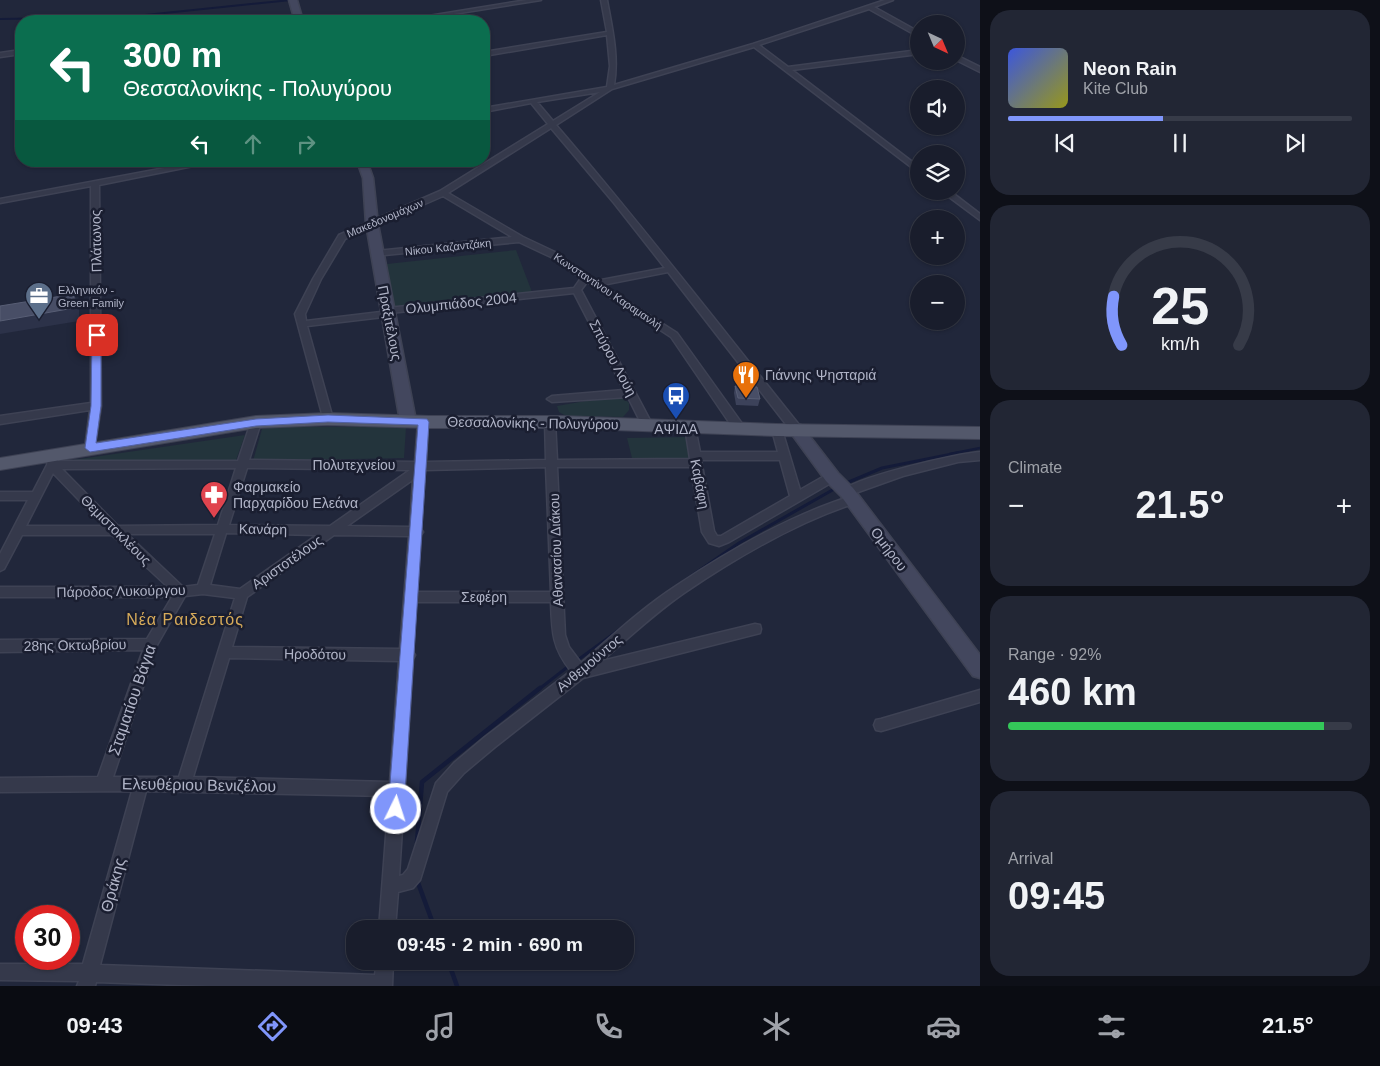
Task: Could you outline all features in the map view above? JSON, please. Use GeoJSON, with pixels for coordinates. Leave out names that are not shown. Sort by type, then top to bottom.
{"type":"FeatureCollection","features":[{"type":"Feature","properties":{"kind":"main road","name":"Θεσσαλονίκης - Πολυγύρου"},"geometry":{"type":"LineString","coordinates":[[0,464],[53,460],[90,448],[256,422],[328,419],[550,422],[777,430],[980,433]]}},
{"type":"Feature","properties":{"kind":"street"},"geometry":{"type":"LineString","coordinates":[[293,0],[298,15]]}},
{"type":"Feature","properties":{"kind":"street"},"geometry":{"type":"LineString","coordinates":[[440,15],[538,0]]}},
{"type":"Feature","properties":{"kind":"street"},"geometry":{"type":"LineString","coordinates":[[604,0],[610,33],[610,88]]}},
{"type":"Feature","properties":{"kind":"street"},"geometry":{"type":"LineString","coordinates":[[490,109],[610,88],[755,45],[890,0]]}},
{"type":"Feature","properties":{"kind":"street"},"geometry":{"type":"LineString","coordinates":[[509,4],[514,9]]}},
{"type":"Feature","properties":{"kind":"street"},"geometry":{"type":"LineString","coordinates":[[868,7],[910,30]]}},
{"type":"Feature","properties":{"kind":"street"},"geometry":{"type":"LineString","coordinates":[[490,53],[610,33]]}},
{"type":"Feature","properties":{"kind":"street"},"geometry":{"type":"LineString","coordinates":[[755,45],[910,164]]}},
{"type":"Feature","properties":{"kind":"street"},"geometry":{"type":"LineString","coordinates":[[0,55],[15,53]]}},
{"type":"Feature","properties":{"kind":"street"},"geometry":{"type":"LineString","coordinates":[[787,69],[910,53]]}},
{"type":"Feature","properties":{"kind":"street"},"geometry":{"type":"LineString","coordinates":[[965,62],[980,70]]}},
{"type":"Feature","properties":{"kind":"street","name":"Μακεδονομάχων"},"geometry":{"type":"LineString","coordinates":[[490,164],[610,88]]}},
{"type":"Feature","properties":{"kind":"street"},"geometry":{"type":"LineString","coordinates":[[533,101],[617,201],[796,429]]}},
{"type":"Feature","properties":{"kind":"street"},"geometry":{"type":"LineString","coordinates":[[0,201],[182,167]]}},
{"type":"Feature","properties":{"kind":"street","name":"Πραξιτέλους"},"geometry":{"type":"LineString","coordinates":[[364,167],[368,178],[372,224],[388,311],[416,421]]}},
{"type":"Feature","properties":{"kind":"street","name":"Μακεδονομάχων"},"geometry":{"type":"LineString","coordinates":[[328,419],[300,314],[340,238],[443,193],[485,167]]}},
{"type":"Feature","properties":{"kind":"street","name":"Πλάτωνος"},"geometry":{"type":"LineString","coordinates":[[90,448],[96,406],[95,183]]}},
{"type":"Feature","properties":{"kind":"street","name":"Κωνσταντίνου Καραμανλή"},"geometry":{"type":"LineString","coordinates":[[443,193],[520,239],[554,255],[674,335],[739,428]]}},
{"type":"Feature","properties":{"kind":"street"},"geometry":{"type":"LineString","coordinates":[[957,200],[980,218]]}},
{"type":"Feature","properties":{"kind":"street","name":"Νίκου Καζαντζάκη"},"geometry":{"type":"LineString","coordinates":[[377,254],[520,239]]}},
{"type":"Feature","properties":{"kind":"street"},"geometry":{"type":"LineString","coordinates":[[595,284],[607,280],[671,269]]}},
{"type":"Feature","properties":{"kind":"street"},"geometry":{"type":"LineString","coordinates":[[577,290],[586,278]]}},
{"type":"Feature","properties":{"kind":"street","name":"Ολυμπιάδος 2004"},"geometry":{"type":"LineString","coordinates":[[302,324],[383,314],[388,311],[577,290]]}},
{"type":"Feature","properties":{"kind":"street","name":"Σπύρου Λούη"},"geometry":{"type":"LineString","coordinates":[[577,290],[648,426]]}},
{"type":"Feature","properties":{"kind":"street"},"geometry":{"type":"LineString","coordinates":[[552,399],[631,393]]}},
{"type":"Feature","properties":{"kind":"street"},"geometry":{"type":"LineString","coordinates":[[0,420],[96,406]]}},
{"type":"Feature","properties":{"kind":"street"},"geometry":{"type":"LineString","coordinates":[[388,920],[421,466],[416,421]]}},
{"type":"Feature","properties":{"kind":"street"},"geometry":{"type":"LineString","coordinates":[[203,589],[224,529],[256,422]]}},
{"type":"Feature","properties":{"kind":"street","name":"Αθανασίου Διάκου"},"geometry":{"type":"LineString","coordinates":[[550,422],[556,597],[559,604],[558,635],[561,646],[580,672]]}},
{"type":"Feature","properties":{"kind":"street","name":"Καβάφη"},"geometry":{"type":"LineString","coordinates":[[690,427],[708,532],[714,540],[725,539],[769,515],[796,497]]}},
{"type":"Feature","properties":{"kind":"street","name":"Ομήρου"},"geometry":{"type":"LineString","coordinates":[[796,429],[980,670]]}},
{"type":"Feature","properties":{"kind":"street"},"geometry":{"type":"LineString","coordinates":[[777,430],[796,497],[832,477]]}},
{"type":"Feature","properties":{"kind":"street","name":"Πολυτεχνείου"},"geometry":{"type":"LineString","coordinates":[[53,460],[243,465],[355,464],[421,466],[552,464],[784,456]]}},
{"type":"Feature","properties":{"kind":"street","name":"Ανθεμούντος"},"geometry":{"type":"LineString","coordinates":[[390,886],[407,882],[414,874],[441,788],[460,768],[679,590],[703,574],[849,496],[865,484],[911,469],[968,456],[980,456]]}},
{"type":"Feature","properties":{"kind":"street"},"geometry":{"type":"LineString","coordinates":[[0,566],[5,546],[18,531],[53,460]]}},
{"type":"Feature","properties":{"kind":"street","name":"Θεμιστοκλέους"},"geometry":{"type":"LineString","coordinates":[[53,460],[114,530],[182,592]]}},
{"type":"Feature","properties":{"kind":"street","name":"Αριστοτέλους"},"geometry":{"type":"LineString","coordinates":[[184,784],[242,594],[333,531],[421,466]]}},
{"type":"Feature","properties":{"kind":"street"},"geometry":{"type":"LineString","coordinates":[[0,496],[35,496]]}},
{"type":"Feature","properties":{"kind":"street","name":"Κανάρη"},"geometry":{"type":"LineString","coordinates":[[18,531],[224,529],[417,532]]}},
{"type":"Feature","properties":{"kind":"street","name":"Πάροδος Λυκούργου"},"geometry":{"type":"LineString","coordinates":[[0,592],[182,592],[203,589],[242,594]]}},
{"type":"Feature","properties":{"kind":"street","name":"Σταματίου Βάγια"},"geometry":{"type":"LineString","coordinates":[[103,784],[151,644],[182,592]]}},
{"type":"Feature","properties":{"kind":"street","name":"Σεφέρη"},"geometry":{"type":"LineString","coordinates":[[412,597],[556,597]]}},
{"type":"Feature","properties":{"kind":"street"},"geometry":{"type":"LineString","coordinates":[[580,672],[755,629]]}},
{"type":"Feature","properties":{"kind":"street","name":"28ης Οκτωβρίου"},"geometry":{"type":"LineString","coordinates":[[0,646],[151,644]]}},
{"type":"Feature","properties":{"kind":"street","name":"Ηροδότου"},"geometry":{"type":"LineString","coordinates":[[223,652],[408,655]]}},
{"type":"Feature","properties":{"kind":"street"},"geometry":{"type":"LineString","coordinates":[[881,725],[980,696]]}},
{"type":"Feature","properties":{"kind":"street","name":"Θράκης"},"geometry":{"type":"LineString","coordinates":[[88,979],[141,784]]}},
{"type":"Feature","properties":{"kind":"street","name":"Ελευθέριου Βενιζέλου"},"geometry":{"type":"LineString","coordinates":[[0,785],[184,784],[397,790]]}},
{"type":"Feature","properties":{"kind":"street"},"geometry":{"type":"LineString","coordinates":[[0,972],[88,979],[383,985],[384,970]]}},
{"type":"Feature","properties":{"kind":"shaded area"},"geometry":{"type":"Polygon","coordinates":[[[516,250],[532,292],[393,309],[387,264],[516,250]]]}},
{"type":"Feature","properties":{"kind":"shaded area"},"geometry":{"type":"Polygon","coordinates":[[[620,395],[629,403],[629,410],[623,417],[566,416],[559,412],[557,406],[620,395]]]}},
{"type":"Feature","properties":{"kind":"shaded area"},"geometry":{"type":"Polygon","coordinates":[[[280,427],[406,427],[404,458],[253,461],[262,429],[280,427]]]}},
{"type":"Feature","properties":{"kind":"shaded area"},"geometry":{"type":"Polygon","coordinates":[[[245,435],[236,460],[73,460],[245,435]]]}},
{"type":"Feature","properties":{"kind":"shaded area"},"geometry":{"type":"Polygon","coordinates":[[[687,437],[694,459],[632,458],[627,438],[687,437]]]}},
{"type":"Feature","properties":{"kind":"building"},"geometry":{"type":"Polygon","coordinates":[[[74,294],[74,308],[0,321],[0,306],[74,294]]]}},
{"type":"Feature","properties":{"kind":"building"},"geometry":{"type":"Polygon","coordinates":[[[735,386],[757,387],[760,399],[738,398],[735,386]]]}},
{"type":"Feature","properties":{"kind":"waterway"},"geometry":{"type":"LineString","coordinates":[[145,15],[291,0]]}},
{"type":"Feature","properties":{"kind":"waterway"},"geometry":{"type":"LineString","coordinates":[[0,19],[15,19]]}},
{"type":"Feature","properties":{"kind":"waterway"},"geometry":{"type":"LineString","coordinates":[[950,454],[980,448]]}},
{"type":"Feature","properties":{"kind":"waterway"},"geometry":{"type":"LineString","coordinates":[[844,484],[882,468],[957,453]]}},
{"type":"Feature","properties":{"kind":"waterway"},"geometry":{"type":"LineString","coordinates":[[684,581],[739,543],[836,488]]}},
{"type":"Feature","properties":{"kind":"waterway"},"geometry":{"type":"LineString","coordinates":[[575,662],[627,624]]}},
{"type":"Feature","properties":{"kind":"waterway"},"geometry":{"type":"LineString","coordinates":[[538,690],[570,665]]}},
{"type":"Feature","properties":{"kind":"waterway"},"geometry":{"type":"LineString","coordinates":[[417,842],[422,782],[540,688]]}},
{"type":"Feature","properties":{"kind":"waterway"},"geometry":{"type":"LineString","coordinates":[[417,880],[432,920]]}},
{"type":"Feature","properties":{"kind":"waterway"},"geometry":{"type":"LineString","coordinates":[[451,970],[457,986]]}},
{"type":"Feature","properties":{"kind":"place","name":"Ελληνικόν - Green Family"},"geometry":{"type":"Point","coordinates":[39,320]}},
{"type":"Feature","properties":{"kind":"place","name":"Γιάννης Ψησταριά"},"geometry":{"type":"Point","coordinates":[746,399]}},
{"type":"Feature","properties":{"kind":"place","name":"ΑΨΙΔΑ"},"geometry":{"type":"Point","coordinates":[676,420]}},
{"type":"Feature","properties":{"kind":"place","name":"Φαρμακείο Παρχαρίδου Ελεάνα"},"geometry":{"type":"Point","coordinates":[214,519]}},
{"type":"Feature","properties":{"kind":"district","name":"Νέα Ραιδεστός"},"geometry":{"type":"Point","coordinates":[185,619]}},
{"type":"Feature","properties":{"kind":"route"},"geometry":{"type":"LineString","coordinates":[[97,335],[96,406],[90,448],[256,422],[328,419],[424,422],[396,809]]}}]}
